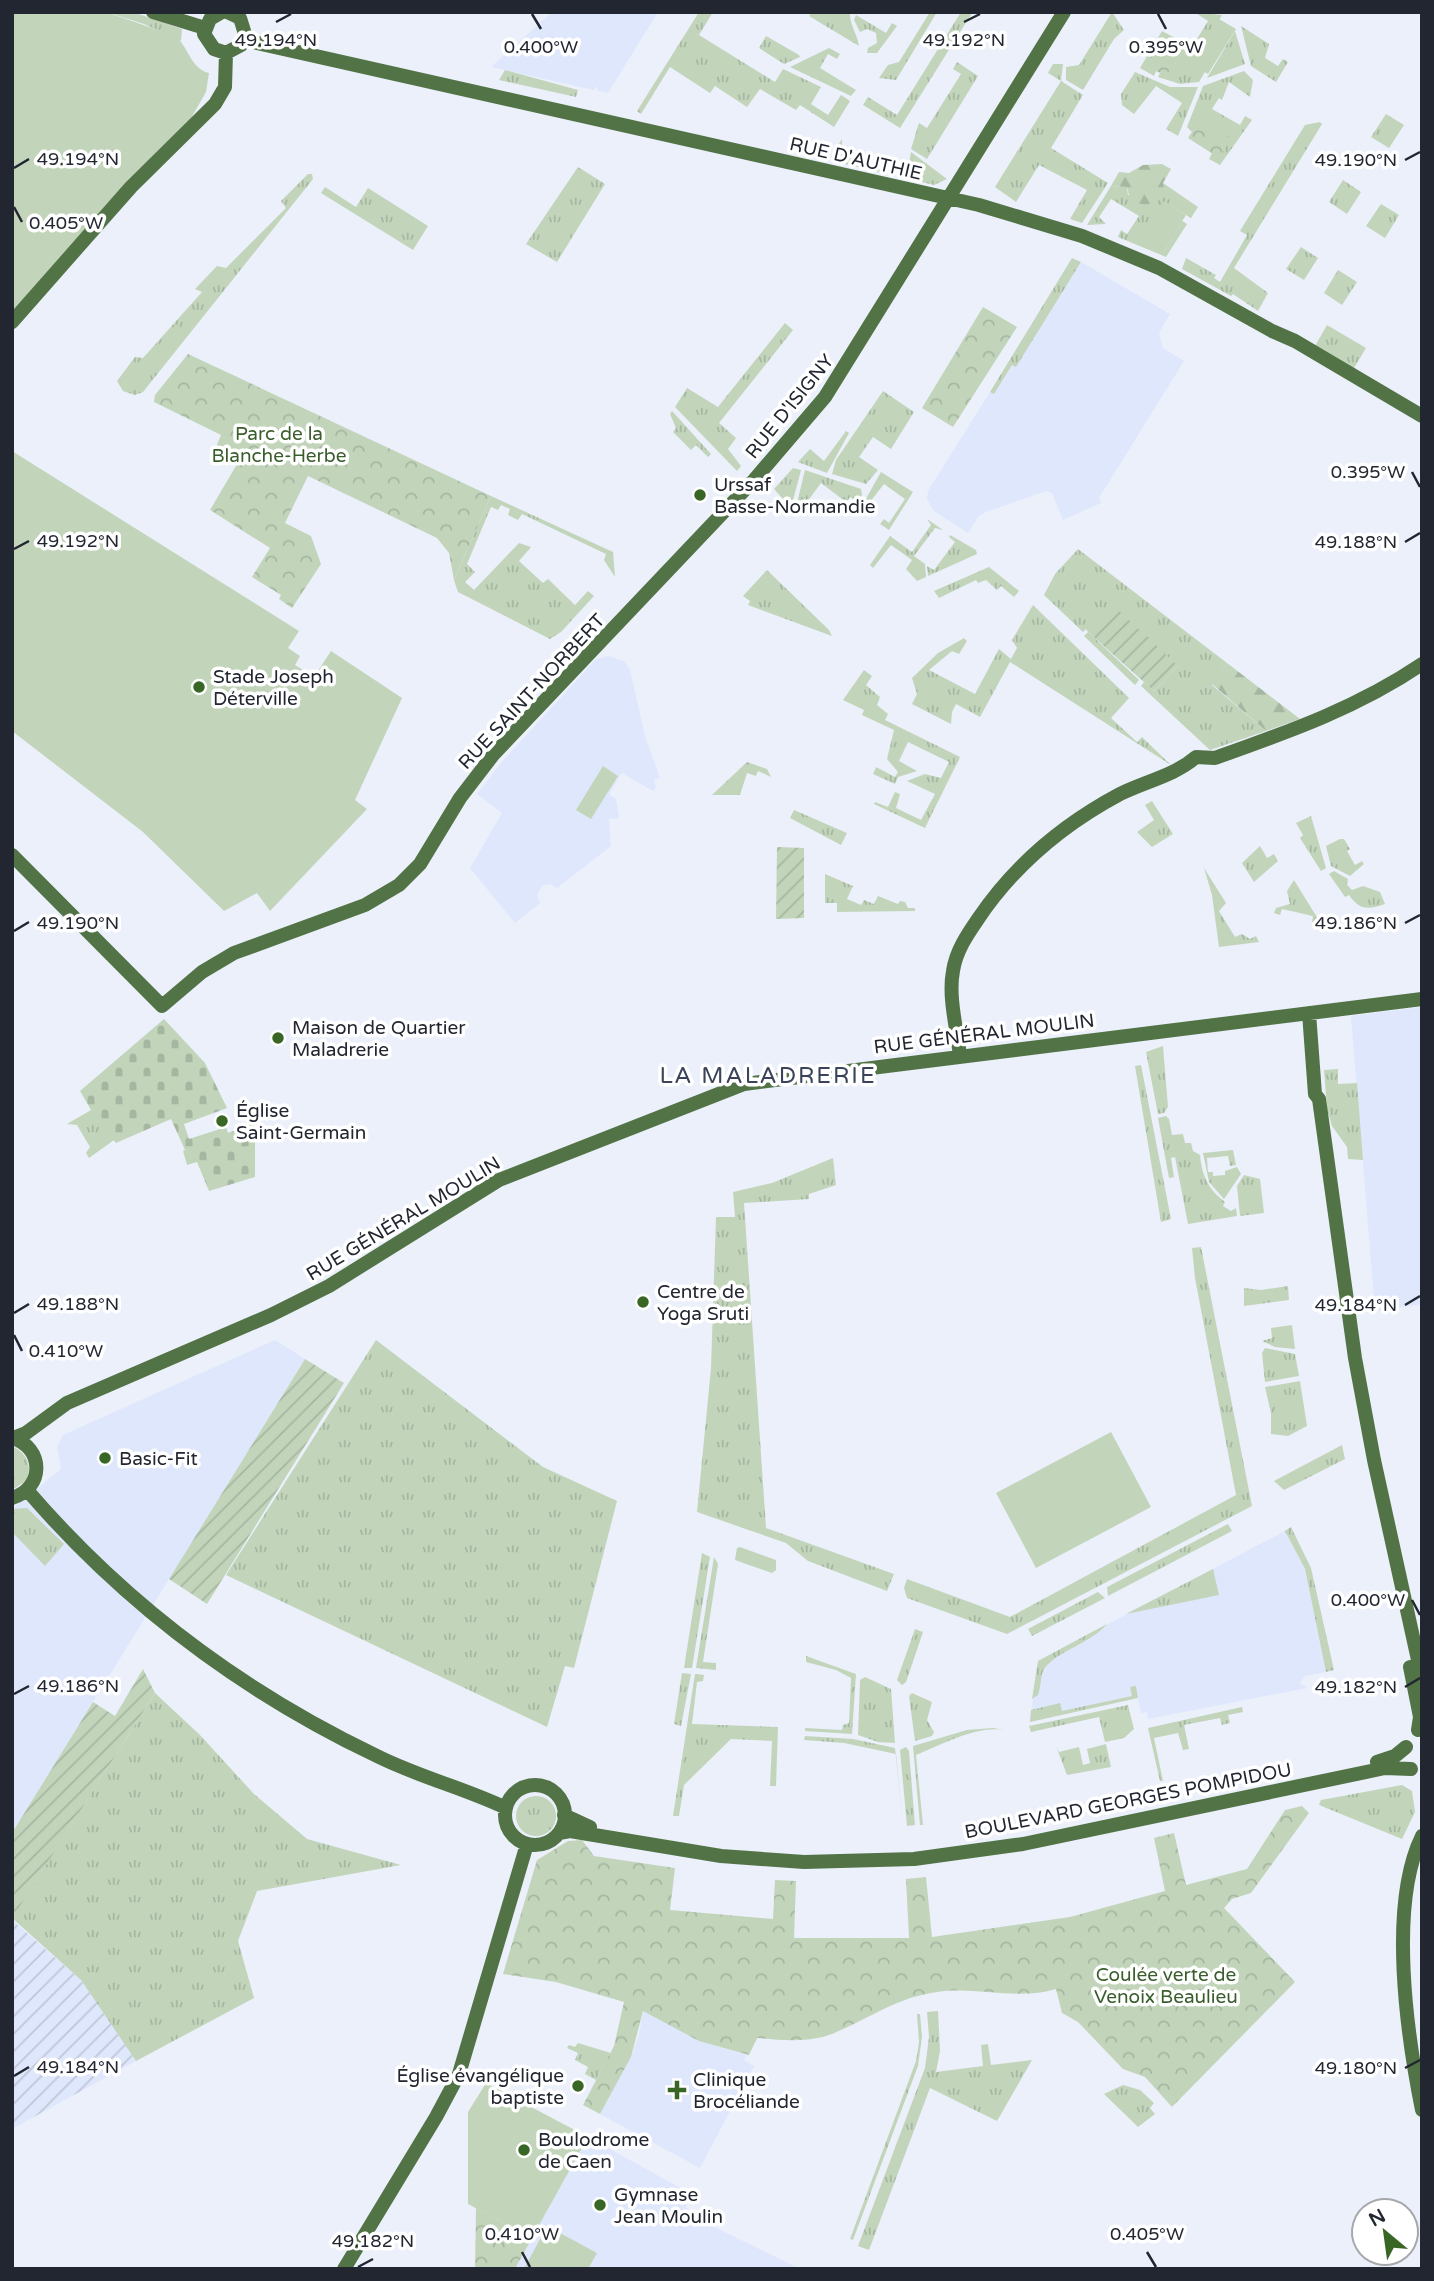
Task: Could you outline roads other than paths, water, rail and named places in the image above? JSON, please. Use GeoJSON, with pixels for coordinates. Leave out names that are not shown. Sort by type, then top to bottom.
{"type":"FeatureCollection","features":[{"type":"Feature","properties":{"kind":"street"},"geometry":{"type":"LineString","coordinates":[[153,12],[205,28]]}},
{"type":"Feature","properties":{"kind":"street"},"geometry":{"type":"LineString","coordinates":[[227,12],[243,23],[244,40],[236,49],[226,53],[209,46],[205,28],[210,19],[227,12]]}},
{"type":"Feature","properties":{"kind":"street","name":"RUE D'ISIGNY"},"geometry":{"type":"LineString","coordinates":[[629,613],[771,461],[825,397],[1063,12]]}},
{"type":"Feature","properties":{"kind":"street","name":"RUE D'AUTHIE"},"geometry":{"type":"LineString","coordinates":[[244,40],[1020,216],[1094,240],[1159,268],[1422,415]]}},
{"type":"Feature","properties":{"kind":"street"},"geometry":{"type":"LineString","coordinates":[[12,322],[131,187],[215,104],[225,87],[226,53]]}},
{"type":"Feature","properties":{"kind":"street","name":"RUE SAINT-NORBERT"},"geometry":{"type":"LineString","coordinates":[[12,855],[162,1006],[202,972],[234,953],[365,905],[400,885],[421,864],[460,798],[493,755],[629,613]]}},
{"type":"Feature","properties":{"kind":"street"},"geometry":{"type":"LineString","coordinates":[[960,1056],[952,988],[958,952],[995,894],[1023,861],[1105,803],[1182,769],[1196,757],[1215,758],[1293,729],[1373,696],[1422,664]]}},
{"type":"Feature","properties":{"kind":"street","name":"RUE GÉNÉRAL MOULIN"},"geometry":{"type":"LineString","coordinates":[[13,1438],[67,1403],[325,1289],[478,1192],[582,1147],[744,1084],[1422,999]]}},
{"type":"Feature","properties":{"kind":"street"},"geometry":{"type":"LineString","coordinates":[[1308,1013],[1317,1136],[1343,1334],[1364,1452],[1419,1703],[1420,1728],[1406,1747],[1416,1773]]}},
{"type":"Feature","properties":{"kind":"street"},"geometry":{"type":"LineString","coordinates":[[1315,1094],[1319,1099],[1346,1301],[1374,1460],[1422,1678]]}},
{"type":"Feature","properties":{"kind":"street"},"geometry":{"type":"LineString","coordinates":[[12,1498],[27,1490],[37,1475],[34,1453],[40,1421]]}},
{"type":"Feature","properties":{"kind":"street"},"geometry":{"type":"LineString","coordinates":[[13,1438],[25,1443],[34,1453]]}},
{"type":"Feature","properties":{"kind":"street"},"geometry":{"type":"LineString","coordinates":[[27,1490],[88,1556],[151,1613],[279,1705],[377,1757],[506,1808]]}},
{"type":"Feature","properties":{"kind":"street","name":"BOULEVARD GEORGES POMPIDOU"},"geometry":{"type":"LineString","coordinates":[[564,1815],[587,1826],[713,1847],[804,1855],[913,1851],[976,1845],[1049,1832],[1384,1760],[1406,1747]]}},
{"type":"Feature","properties":{"kind":"street","name":"BOULEVARD GEORGES POMPIDOU"},"geometry":{"type":"LineString","coordinates":[[559,1833],[570,1831],[659,1847],[767,1860],[914,1859],[1023,1844],[1385,1768],[1416,1773]]}},
{"type":"Feature","properties":{"kind":"street"},"geometry":{"type":"LineString","coordinates":[[536,1786],[556,1794],[564,1815],[559,1833],[544,1844],[527,1844],[511,1834],[506,1826],[506,1808],[517,1791],[536,1786]]}},
{"type":"Feature","properties":{"kind":"street"},"geometry":{"type":"LineString","coordinates":[[1422,1836],[1407,1882],[1405,1968],[1409,2032],[1422,2110]]}},
{"type":"Feature","properties":{"kind":"street"},"geometry":{"type":"LineString","coordinates":[[344,2269],[436,2117],[466,2056],[527,1844]]}},
{"type":"Feature","properties":{"kind":"place","name":"Urssaf Basse-Normandie"},"geometry":{"type":"Point","coordinates":[700,495]}},
{"type":"Feature","properties":{"kind":"place","name":"Stade Joseph Déterville"},"geometry":{"type":"Point","coordinates":[199,687]}},
{"type":"Feature","properties":{"kind":"place","name":"Maison de Quartier Maladrerie"},"geometry":{"type":"Point","coordinates":[278,1038]}},
{"type":"Feature","properties":{"kind":"place","name":"Église Saint-Germain"},"geometry":{"type":"Point","coordinates":[222,1121]}},
{"type":"Feature","properties":{"kind":"place","name":"Centre de Yoga Sruti"},"geometry":{"type":"Point","coordinates":[643,1302]}},
{"type":"Feature","properties":{"kind":"place","name":"Basic-Fit"},"geometry":{"type":"Point","coordinates":[105,1458]}},
{"type":"Feature","properties":{"kind":"place","name":"Église évangélique baptiste"},"geometry":{"type":"Point","coordinates":[578,2086]}},
{"type":"Feature","properties":{"kind":"place","name":"Clinique Brocéliande"},"geometry":{"type":"Point","coordinates":[677,2090]}},
{"type":"Feature","properties":{"kind":"place","name":"Boulodrome de Caen"},"geometry":{"type":"Point","coordinates":[524,2150]}},
{"type":"Feature","properties":{"kind":"place","name":"Gymnase Jean Moulin"},"geometry":{"type":"Point","coordinates":[600,2205]}},
{"type":"Feature","properties":{"kind":"district","name":"LA MALADRERIE"},"geometry":{"type":"Point","coordinates":[768,1075]}},
{"type":"Feature","properties":{"kind":"park label","name":"Parc de la Blanche-Herbe"},"geometry":{"type":"Point","coordinates":[279,444]}},
{"type":"Feature","properties":{"kind":"park label","name":"Coulée verte de Venoix Beaulieu"},"geometry":{"type":"Point","coordinates":[1166,1985]}}]}
